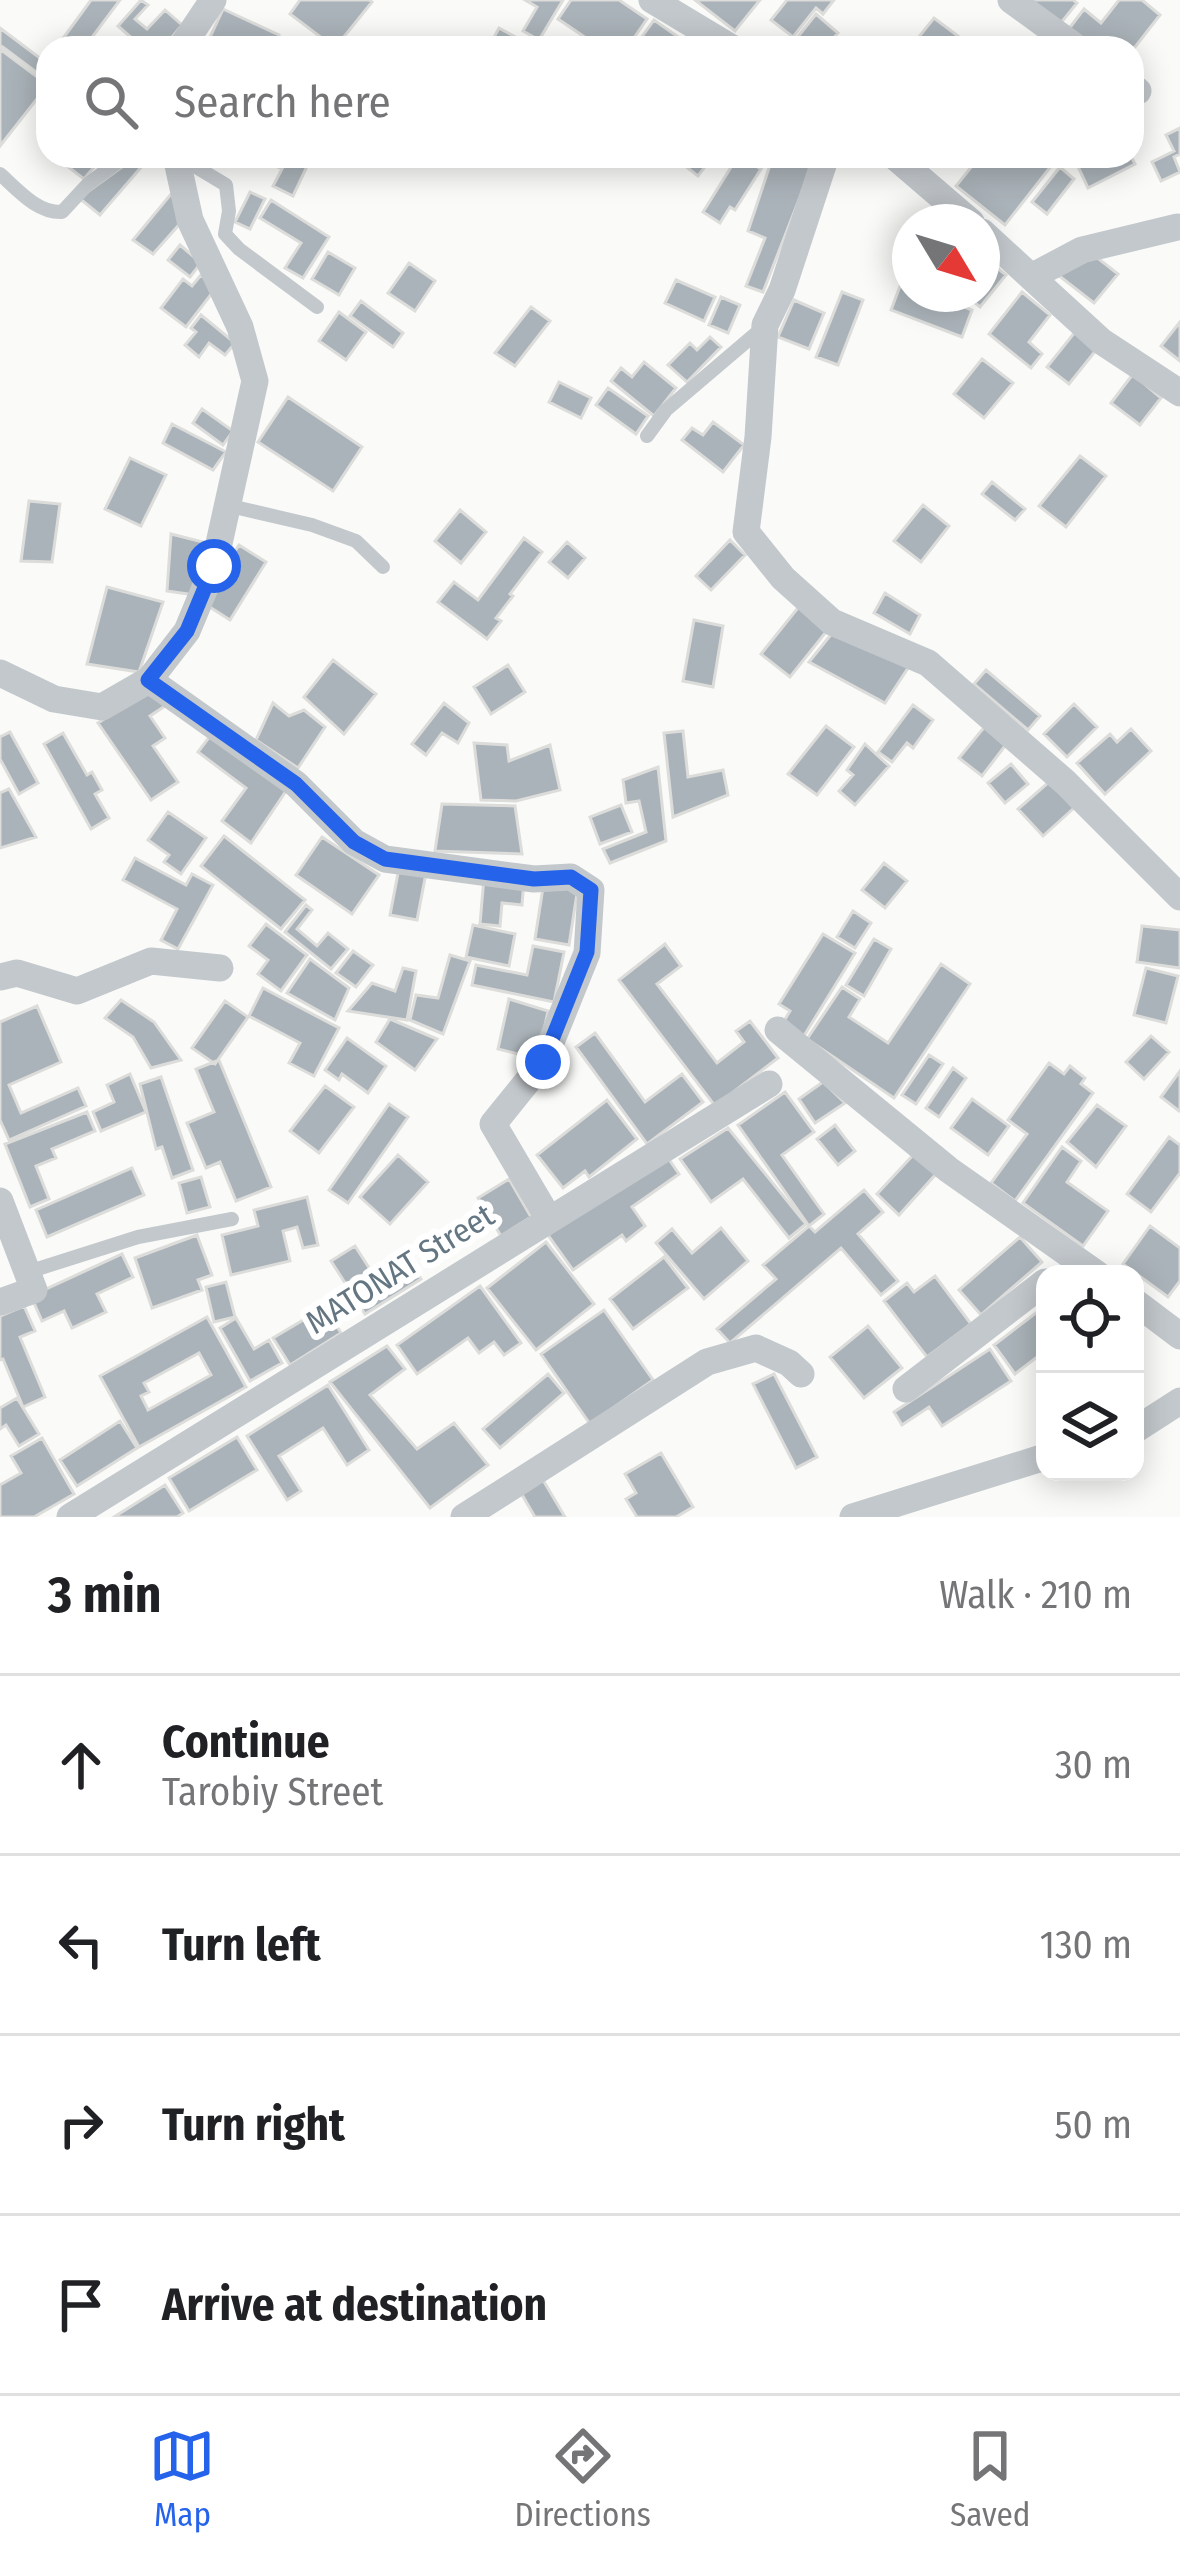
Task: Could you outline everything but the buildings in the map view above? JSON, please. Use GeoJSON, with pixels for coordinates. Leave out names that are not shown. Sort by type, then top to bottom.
{"type":"FeatureCollection","features":[{"type":"Feature","properties":{"kind":"street"},"geometry":{"type":"LineString","coordinates":[[189,36],[213,0]]}},
{"type":"Feature","properties":{"kind":"street"},"geometry":{"type":"LineString","coordinates":[[652,0],[712,36]]}},
{"type":"Feature","properties":{"kind":"street"},"geometry":{"type":"LineString","coordinates":[[1011,0],[1060,36]]}},
{"type":"Feature","properties":{"kind":"street"},"geometry":{"type":"LineString","coordinates":[[0,673],[54,699],[102,707],[148,680],[187,631],[214,566],[255,382],[240,327],[190,220],[179,168]]}},
{"type":"Feature","properties":{"kind":"street"},"geometry":{"type":"LineString","coordinates":[[822,168],[782,290],[765,325],[746,532],[784,578],[832,622],[928,664],[1065,782],[1180,897]]}},
{"type":"Feature","properties":{"kind":"street"},"geometry":{"type":"LineString","coordinates":[[908,168],[950,204]]}},
{"type":"Feature","properties":{"kind":"street"},"geometry":{"type":"LineString","coordinates":[[1031,277],[1082,250],[1177,227]]}},
{"type":"Feature","properties":{"kind":"street"},"geometry":{"type":"LineString","coordinates":[[1000,249],[1101,341],[1180,393]]}},
{"type":"Feature","properties":{"kind":"street"},"geometry":{"type":"LineString","coordinates":[[148,680],[296,784],[354,842],[385,859],[534,879],[571,877],[591,890],[587,952],[543,1062],[494,1124],[549,1219]]}},
{"type":"Feature","properties":{"kind":"street"},"geometry":{"type":"LineString","coordinates":[[0,977],[17,973],[76,991],[151,961],[220,968]]}},
{"type":"Feature","properties":{"kind":"street"},"geometry":{"type":"LineString","coordinates":[[778,1030],[1071,1265]]}},
{"type":"Feature","properties":{"kind":"street","name":"MATONAT Street"},"geometry":{"type":"LineString","coordinates":[[70,1517],[769,1084]]}},
{"type":"Feature","properties":{"kind":"street"},"geometry":{"type":"LineString","coordinates":[[0,1201],[34,1290],[0,1302]]}},
{"type":"Feature","properties":{"kind":"street"},"geometry":{"type":"LineString","coordinates":[[907,1389],[1036,1289]]}},
{"type":"Feature","properties":{"kind":"street"},"geometry":{"type":"LineString","coordinates":[[1144,1309],[1180,1336]]}},
{"type":"Feature","properties":{"kind":"street"},"geometry":{"type":"LineString","coordinates":[[464,1517],[707,1362],[756,1348],[801,1374]]}},
{"type":"Feature","properties":{"kind":"street"},"geometry":{"type":"LineString","coordinates":[[1144,1424],[1180,1401]]}},
{"type":"Feature","properties":{"kind":"street"},"geometry":{"type":"LineString","coordinates":[[853,1517],[1036,1460]]}},
{"type":"Feature","properties":{"kind":"lane"},"geometry":{"type":"LineString","coordinates":[[0,174],[31,201],[51,212],[62,212],[110,168]]}},
{"type":"Feature","properties":{"kind":"lane"},"geometry":{"type":"LineString","coordinates":[[197,168],[226,185],[225,234],[317,307]]}},
{"type":"Feature","properties":{"kind":"lane"},"geometry":{"type":"LineString","coordinates":[[647,436],[666,410],[765,325]]}},
{"type":"Feature","properties":{"kind":"lane"},"geometry":{"type":"LineString","coordinates":[[226,505],[312,525],[356,541],[383,567]]}},
{"type":"Feature","properties":{"kind":"lane"},"geometry":{"type":"LineString","coordinates":[[28,1272],[138,1237],[232,1219]]}},
{"type":"Feature","properties":{"kind":"route"},"geometry":{"type":"LineString","coordinates":[[214,566],[187,631],[148,680],[296,784],[354,842],[385,859],[534,879],[571,877],[591,890],[587,952],[543,1062]]}}]}
